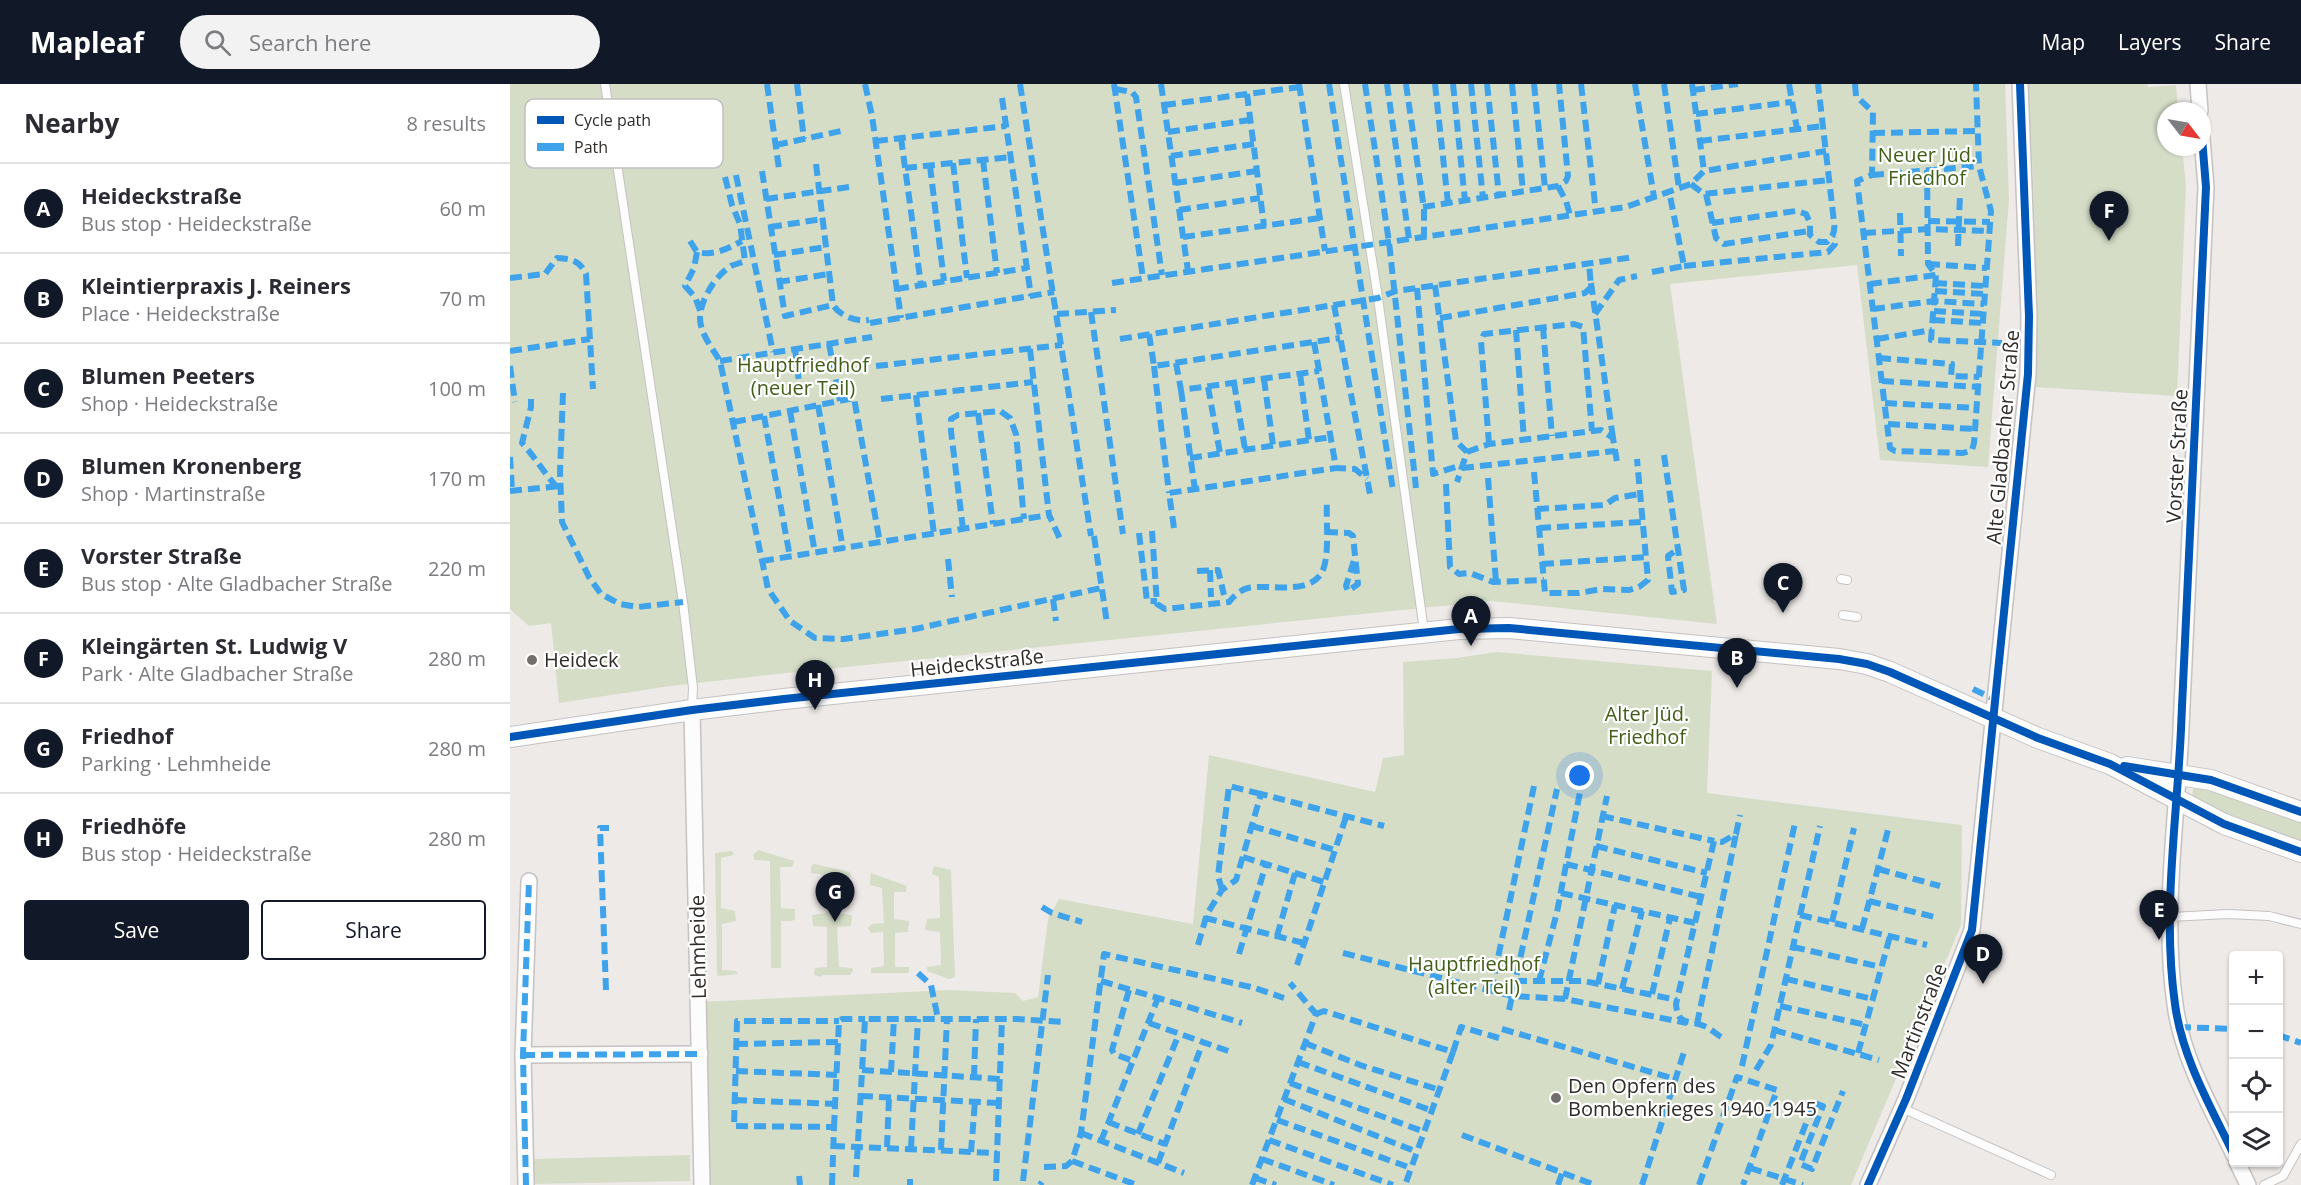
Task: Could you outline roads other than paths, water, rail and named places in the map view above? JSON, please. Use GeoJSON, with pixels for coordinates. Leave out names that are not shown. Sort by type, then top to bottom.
{"type":"FeatureCollection","features":[{"type":"Feature","properties":{"kind":"street","name":"Alte Gladbacher Straße"},"geometry":{"type":"LineString","coordinates":[[1994,719],[2028,374],[2029,316],[2020,84]]}},
{"type":"Feature","properties":{"kind":"street"},"geometry":{"type":"LineString","coordinates":[[2198,84],[2199,102]]}},
{"type":"Feature","properties":{"kind":"street","name":"Vorster Straße"},"geometry":{"type":"LineString","coordinates":[[2179,775],[2206,187],[2203,156]]}},
{"type":"Feature","properties":{"kind":"street","name":"Heideckstraße"},"geometry":{"type":"LineString","coordinates":[[510,737],[692,710],[1424,632],[1509,628],[1856,661],[1890,672],[1994,719],[2110,764]]}},
{"type":"Feature","properties":{"kind":"street","name":"Lehmheide"},"geometry":{"type":"LineString","coordinates":[[692,710],[702,1185]]}},
{"type":"Feature","properties":{"kind":"street","name":"Martinstraße"},"geometry":{"type":"LineString","coordinates":[[1868,1185],[1902,1108],[1972,930],[1994,719]]}},
{"type":"Feature","properties":{"kind":"street"},"geometry":{"type":"LineString","coordinates":[[2110,764],[2223,783],[2301,812]]}},
{"type":"Feature","properties":{"kind":"street"},"geometry":{"type":"LineString","coordinates":[[2110,764],[2224,824],[2301,852]]}},
{"type":"Feature","properties":{"kind":"street"},"geometry":{"type":"LineString","coordinates":[[2179,775],[2169,940],[2174,1003],[2179,1027],[2197,1078],[2229,1145]]}},
{"type":"Feature","properties":{"kind":"street"},"geometry":{"type":"LineString","coordinates":[[526,1185],[523,1055],[529,880]]}},
{"type":"Feature","properties":{"kind":"street"},"geometry":{"type":"LineString","coordinates":[[523,1055],[700,1054]]}},
{"type":"Feature","properties":{"kind":"street"},"geometry":{"type":"LineString","coordinates":[[2239,1167],[2247,1185]]}},
{"type":"Feature","properties":{"kind":"lane"},"geometry":{"type":"LineString","coordinates":[[605,84],[607,99]]}},
{"type":"Feature","properties":{"kind":"lane"},"geometry":{"type":"LineString","coordinates":[[1344,84],[1378,298],[1424,632]]}},
{"type":"Feature","properties":{"kind":"lane"},"geometry":{"type":"LineString","coordinates":[[618,168],[683,602],[693,688],[692,710]]}},
{"type":"Feature","properties":{"kind":"lane"},"geometry":{"type":"LineString","coordinates":[[1843,615],[1857,617]]}},
{"type":"Feature","properties":{"kind":"lane"},"geometry":{"type":"LineString","coordinates":[[2170,918],[2228,915],[2269,916],[2301,924]]}},
{"type":"Feature","properties":{"kind":"lane"},"geometry":{"type":"LineString","coordinates":[[1902,1108],[2051,1175]]}},
{"type":"Feature","properties":{"kind":"lane"},"geometry":{"type":"LineString","coordinates":[[2264,1185],[2283,1176],[2301,1144]]}},
{"type":"Feature","properties":{"kind":"place","name":"Kleingärten St. Ludwig V"},"geometry":{"type":"Point","coordinates":[2109,241]}},
{"type":"Feature","properties":{"kind":"place","name":"Blumen Peeters"},"geometry":{"type":"Point","coordinates":[1783,613]}},
{"type":"Feature","properties":{"kind":"place","name":"Heideckstraße"},"geometry":{"type":"Point","coordinates":[1471,646]}},
{"type":"Feature","properties":{"kind":"place","name":"Heideck"},"geometry":{"type":"Point","coordinates":[532,660]}},
{"type":"Feature","properties":{"kind":"place","name":"Kleintierpraxis J. Reiners"},"geometry":{"type":"Point","coordinates":[1737,688]}},
{"type":"Feature","properties":{"kind":"place","name":"Friedhöfe"},"geometry":{"type":"Point","coordinates":[815,710]}},
{"type":"Feature","properties":{"kind":"place","name":"Friedhof"},"geometry":{"type":"Point","coordinates":[835,922]}},
{"type":"Feature","properties":{"kind":"place","name":"Vorster Straße"},"geometry":{"type":"Point","coordinates":[2159,940]}},
{"type":"Feature","properties":{"kind":"place","name":"Blumen Kronenberg"},"geometry":{"type":"Point","coordinates":[1983,984]}},
{"type":"Feature","properties":{"kind":"place","name":"Den Opfern des Bombenkrieges 1940-1945"},"geometry":{"type":"Point","coordinates":[1556,1098]}},
{"type":"Feature","properties":{"kind":"park label","name":"Neuer Jüd. Friedhof"},"geometry":{"type":"Point","coordinates":[1927,166]}},
{"type":"Feature","properties":{"kind":"park label","name":"Hauptfriedhof (neuer Teil)"},"geometry":{"type":"Point","coordinates":[803,376]}},
{"type":"Feature","properties":{"kind":"park label","name":"Alter Jüd. Friedhof"},"geometry":{"type":"Point","coordinates":[1647,726]}},
{"type":"Feature","properties":{"kind":"park label","name":"Hauptfriedhof (alter Teil)"},"geometry":{"type":"Point","coordinates":[1474,976]}}]}
